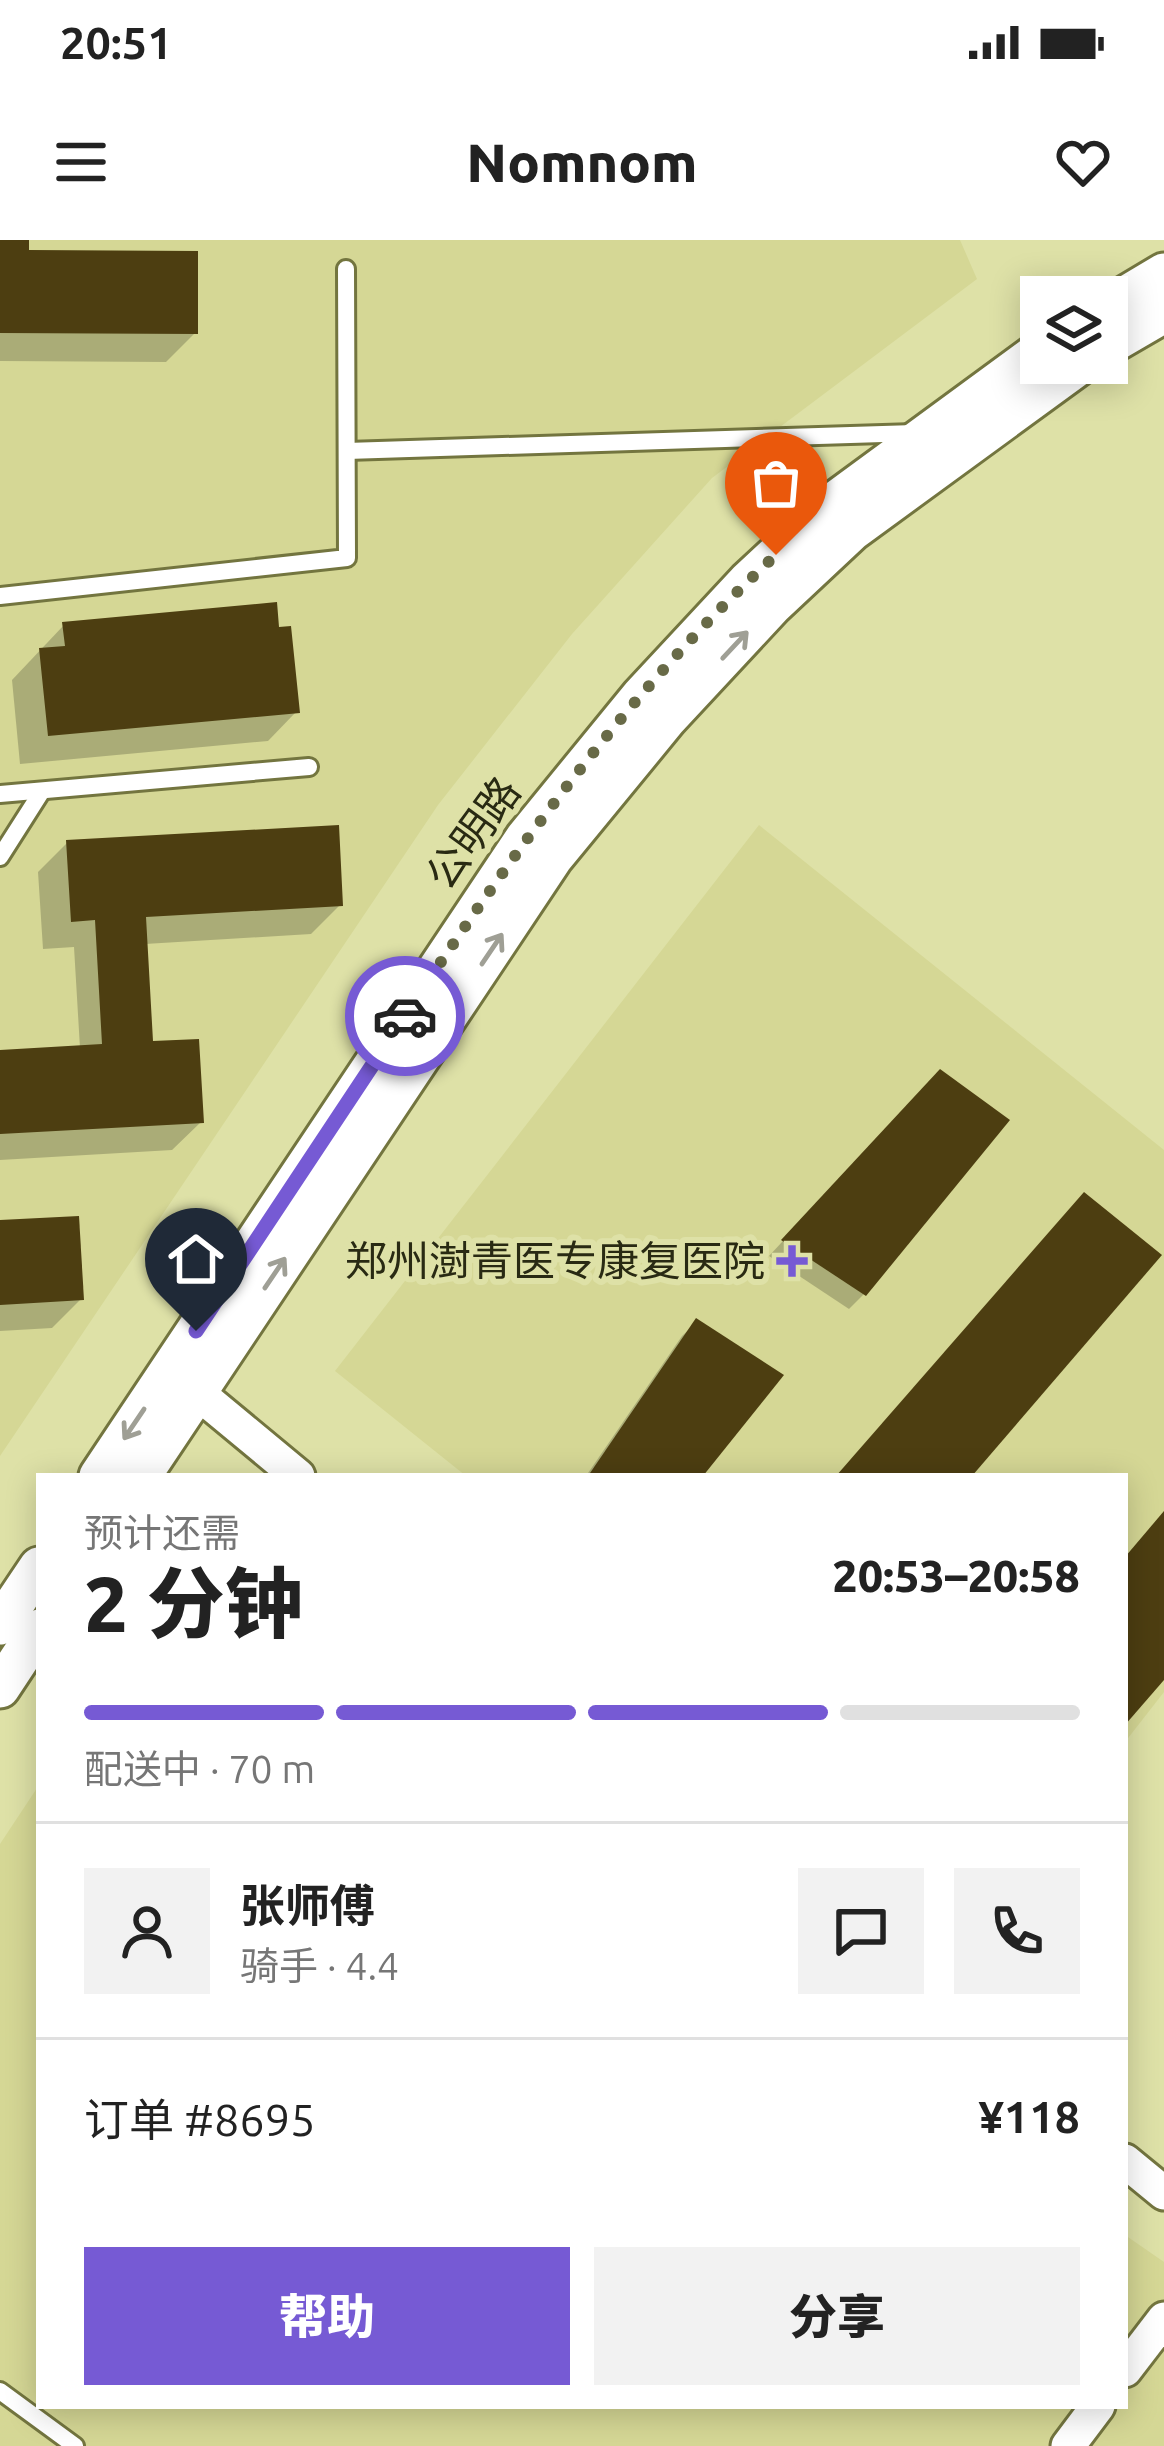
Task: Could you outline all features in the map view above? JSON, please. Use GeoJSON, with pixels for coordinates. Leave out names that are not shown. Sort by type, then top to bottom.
{"type":"FeatureCollection","features":[{"type":"Feature","properties":{"kind":"street"},"geometry":{"type":"LineString","coordinates":[[1128,294],[1164,273]]}},
{"type":"Feature","properties":{"kind":"street"},"geometry":{"type":"LineString","coordinates":[[1128,334],[1164,314]]}},
{"type":"Feature","properties":{"kind":"street","name":"公明路"},"geometry":{"type":"LineString","coordinates":[[142,1473],[183,1381],[525,838],[641,696],[748,580],[830,505],[1020,365]]}},
{"type":"Feature","properties":{"kind":"street","name":"公明路"},"geometry":{"type":"LineString","coordinates":[[102,1473],[183,1381],[553,858],[667,719],[773,605],[852,532],[1053,384]]}},
{"type":"Feature","properties":{"kind":"street"},"geometry":{"type":"LineString","coordinates":[[183,1381],[294,1473]]}},
{"type":"Feature","properties":{"kind":"street"},"geometry":{"type":"LineString","coordinates":[[0,1625],[36,1571]]}},
{"type":"Feature","properties":{"kind":"street"},"geometry":{"type":"LineString","coordinates":[[0,1688],[36,1634]]}},
{"type":"Feature","properties":{"kind":"street"},"geometry":{"type":"LineString","coordinates":[[1128,2163],[1164,2193]]}},
{"type":"Feature","properties":{"kind":"street"},"geometry":{"type":"LineString","coordinates":[[1128,2366],[1164,2319]]}},
{"type":"Feature","properties":{"kind":"street"},"geometry":{"type":"LineString","coordinates":[[1068,2446],[1096,2409]]}},
{"type":"Feature","properties":{"kind":"lane"},"geometry":{"type":"LineString","coordinates":[[0,596],[347,558],[346,269]]}},
{"type":"Feature","properties":{"kind":"lane"},"geometry":{"type":"LineString","coordinates":[[347,451],[928,433]]}},
{"type":"Feature","properties":{"kind":"lane"},"geometry":{"type":"LineString","coordinates":[[0,794],[309,767]]}},
{"type":"Feature","properties":{"kind":"lane"},"geometry":{"type":"LineString","coordinates":[[0,857],[42,791]]}},
{"type":"Feature","properties":{"kind":"lane"},"geometry":{"type":"LineString","coordinates":[[0,2391],[75,2446]]}},
{"type":"Feature","properties":{"kind":"shaded area"},"geometry":{"type":"Polygon","coordinates":[[[0,240],[960,240],[977,279],[712,478],[572,634],[438,805],[0,1456],[0,240]]]}},
{"type":"Feature","properties":{"kind":"shaded area","name":"郑州澍青医专康复医院"},"geometry":{"type":"Polygon","coordinates":[[[759,825],[1164,1150],[1164,1692],[1128,1738],[1128,1473],[462,1473],[335,1371],[759,825]]]}},
{"type":"Feature","properties":{"kind":"shaded area"},"geometry":{"type":"Polygon","coordinates":[[[36,1790],[36,2409],[1128,2409],[1128,2237],[1164,2262],[1164,2446],[0,2446],[0,1844],[36,1790]]]}},
{"type":"Feature","properties":{"kind":"building"},"geometry":{"type":"Polygon","coordinates":[[[0,240],[29,240],[29,250],[198,251],[198,334],[0,333],[0,240]]]}},
{"type":"Feature","properties":{"kind":"building"},"geometry":{"type":"Polygon","coordinates":[[[277,602],[279,627],[291,626],[300,713],[48,736],[39,648],[65,646],[62,622],[277,602]]]}},
{"type":"Feature","properties":{"kind":"building"},"geometry":{"type":"Polygon","coordinates":[[[339,825],[343,906],[146,917],[153,1041],[199,1039],[204,1123],[0,1134],[0,1050],[102,1044],[95,920],[71,922],[66,840],[339,825]]]}},
{"type":"Feature","properties":{"kind":"building"},"geometry":{"type":"Polygon","coordinates":[[[940,1069],[1010,1120],[866,1296],[781,1240],[940,1069]]]}},
{"type":"Feature","properties":{"kind":"building"},"geometry":{"type":"Polygon","coordinates":[[[1084,1192],[1162,1255],[975,1473],[839,1473],[1084,1192]]]}},
{"type":"Feature","properties":{"kind":"building"},"geometry":{"type":"Polygon","coordinates":[[[79,1216],[84,1300],[0,1305],[0,1220],[79,1216]]]}},
{"type":"Feature","properties":{"kind":"building"},"geometry":{"type":"Polygon","coordinates":[[[696,1318],[784,1375],[705,1473],[590,1473],[696,1318]]]}},
{"type":"Feature","properties":{"kind":"building"},"geometry":{"type":"Polygon","coordinates":[[[1164,1511],[1164,1680],[1128,1722],[1128,1553],[1164,1511]]]}},
{"type":"Feature","properties":{"kind":"way so far"},"geometry":{"type":"LineString","coordinates":[[405,1016],[525,838],[641,696],[776,555]]}},
{"type":"Feature","properties":{"kind":"place","name":"郑州澍青医专康复医院"},"geometry":{"type":"Point","coordinates":[792,1261]}},
{"type":"Feature","properties":{"kind":"route"},"geometry":{"type":"LineString","coordinates":[[196,1331],[405,1016]]}}]}
